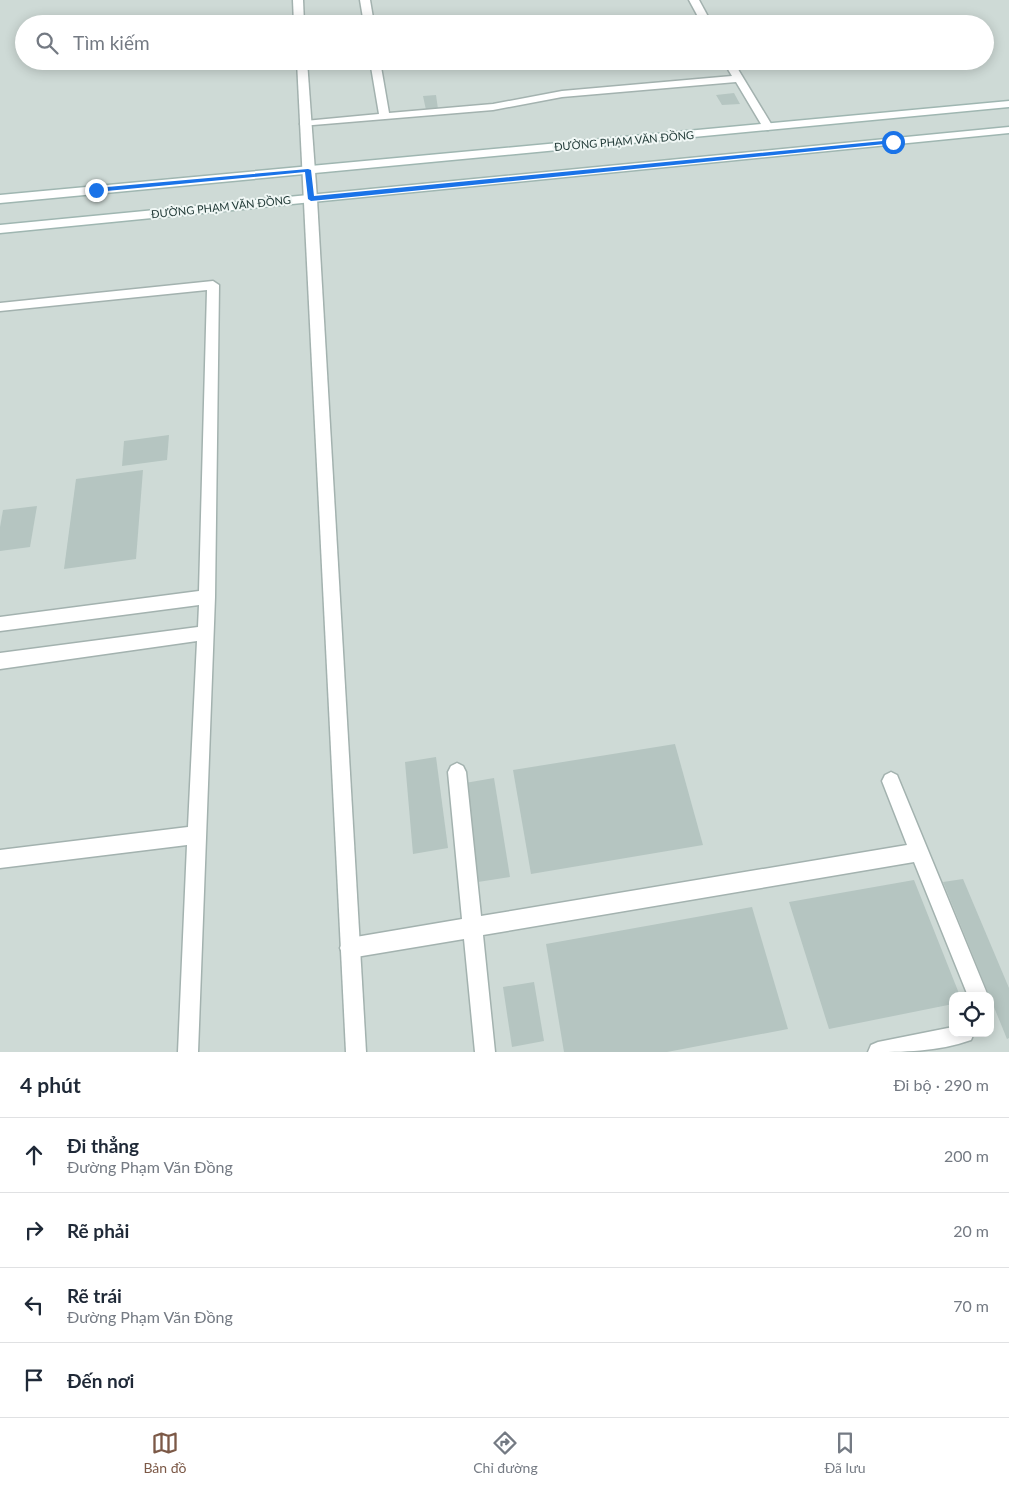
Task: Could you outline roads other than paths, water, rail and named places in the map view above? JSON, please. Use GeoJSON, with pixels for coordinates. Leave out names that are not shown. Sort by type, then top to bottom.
{"type":"FeatureCollection","features":[{"type":"Feature","properties":{"kind":"street"},"geometry":{"type":"LineString","coordinates":[[298,0],[299,15]]}},
{"type":"Feature","properties":{"kind":"street"},"geometry":{"type":"LineString","coordinates":[[364,0],[367,15]]}},
{"type":"Feature","properties":{"kind":"street"},"geometry":{"type":"LineString","coordinates":[[694,0],[702,15]]}},
{"type":"Feature","properties":{"kind":"street"},"geometry":{"type":"LineString","coordinates":[[302,70],[311,199],[356,1052]]}},
{"type":"Feature","properties":{"kind":"street"},"geometry":{"type":"LineString","coordinates":[[377,70],[385,117]]}},
{"type":"Feature","properties":{"kind":"street"},"geometry":{"type":"LineString","coordinates":[[733,70],[768,127]]}},
{"type":"Feature","properties":{"kind":"street"},"geometry":{"type":"LineString","coordinates":[[305,124],[493,107],[562,94],[738,78]]}},
{"type":"Feature","properties":{"kind":"street","name":"ĐƯỜNG PHẠM VĂN ĐỒNG"},"geometry":{"type":"LineString","coordinates":[[0,200],[1009,104]]}},
{"type":"Feature","properties":{"kind":"street","name":"ĐƯỜNG PHẠM VĂN ĐỒNG"},"geometry":{"type":"LineString","coordinates":[[0,229],[1009,130]]}},
{"type":"Feature","properties":{"kind":"street"},"geometry":{"type":"LineString","coordinates":[[0,307],[213,285],[206,597],[188,1052]]}},
{"type":"Feature","properties":{"kind":"street"},"geometry":{"type":"LineString","coordinates":[[0,624],[206,597]]}},
{"type":"Feature","properties":{"kind":"street"},"geometry":{"type":"LineString","coordinates":[[0,661],[204,633]]}},
{"type":"Feature","properties":{"kind":"street"},"geometry":{"type":"LineString","coordinates":[[457,772],[484,1052]]}},
{"type":"Feature","properties":{"kind":"street"},"geometry":{"type":"LineString","coordinates":[[891,781],[976,992]]}},
{"type":"Feature","properties":{"kind":"street"},"geometry":{"type":"LineString","coordinates":[[0,859],[197,835]]}},
{"type":"Feature","properties":{"kind":"street"},"geometry":{"type":"LineString","coordinates":[[350,948],[920,852]]}},
{"type":"Feature","properties":{"kind":"street"},"geometry":{"type":"LineString","coordinates":[[878,1052],[954,1037]]}}]}
